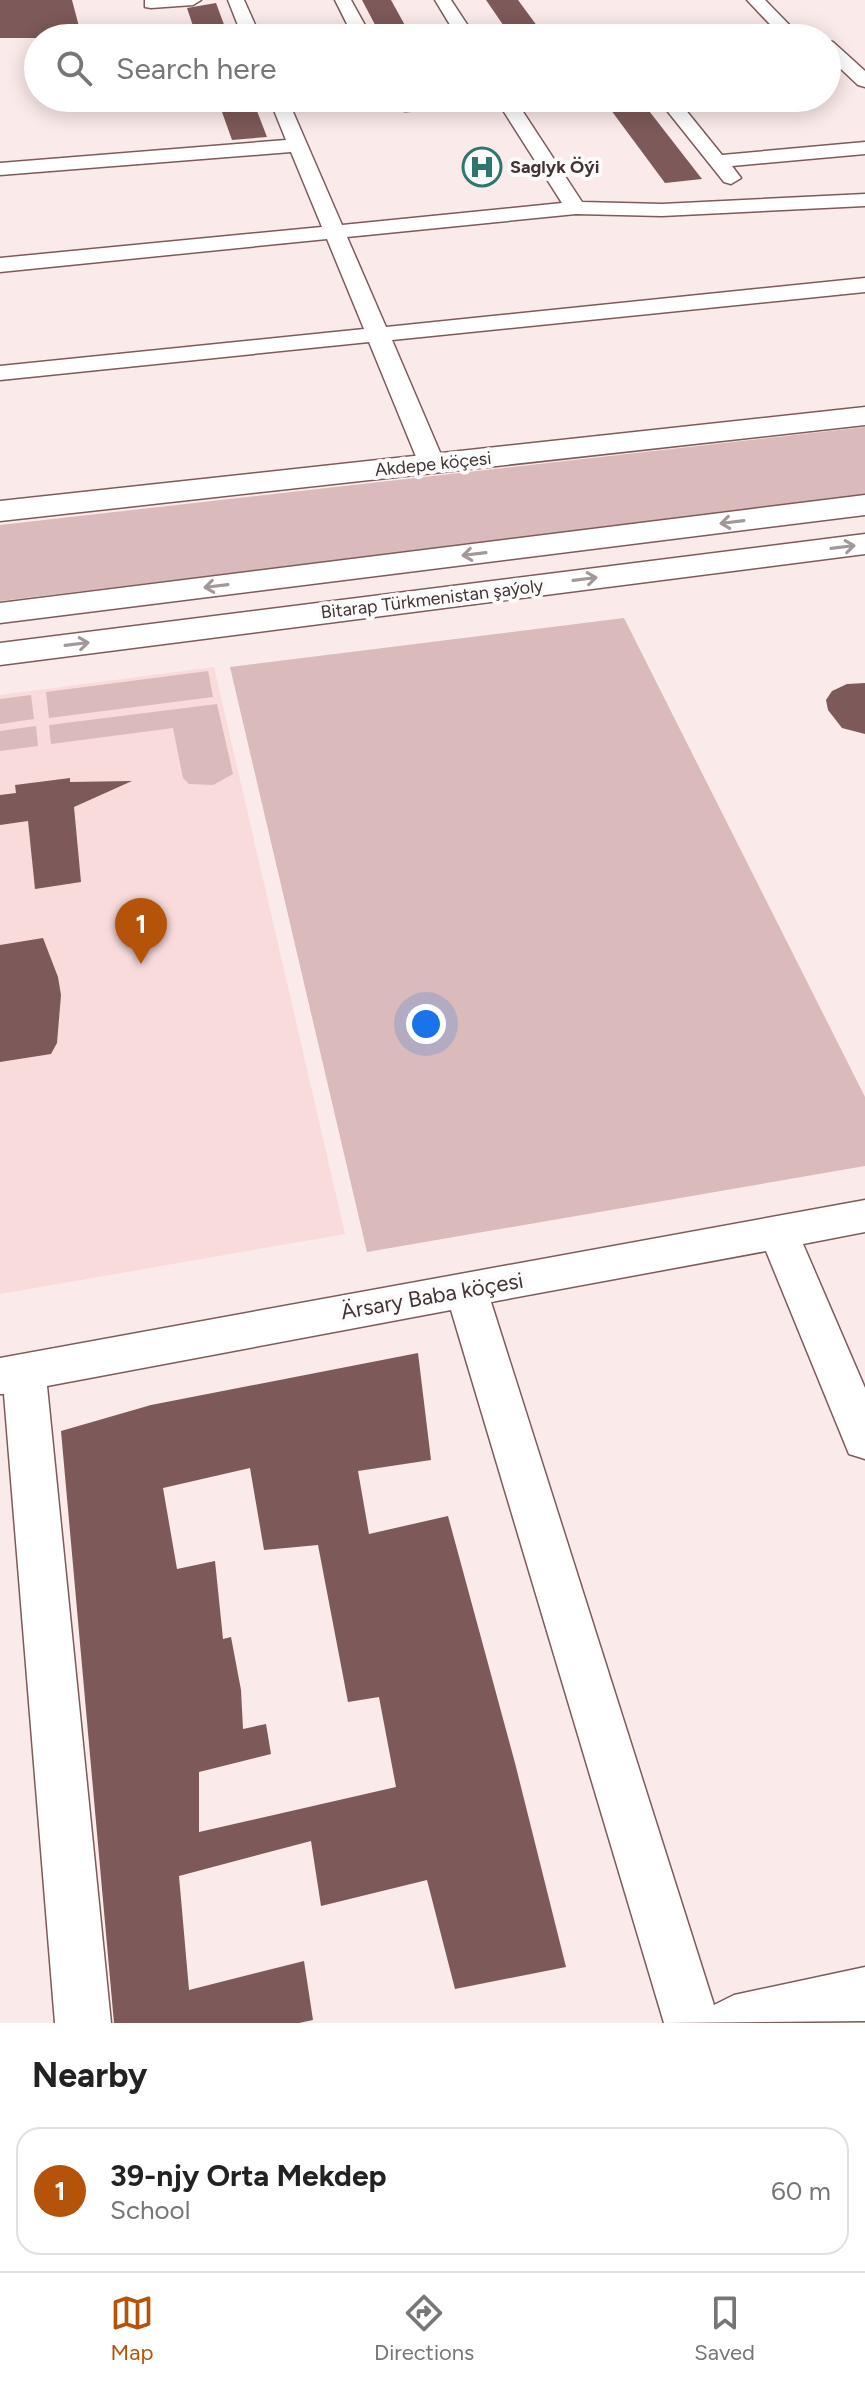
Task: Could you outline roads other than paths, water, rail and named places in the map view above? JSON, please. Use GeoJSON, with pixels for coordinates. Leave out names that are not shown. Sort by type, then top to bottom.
{"type":"FeatureCollection","features":[{"type":"Feature","properties":{"kind":"main road","name":"Akdepe köçesi"},"geometry":{"type":"LineString","coordinates":[[0,511],[865,416]]}},
{"type":"Feature","properties":{"kind":"main road","name":"Bitarap Türkmenistan şaýoly"},"geometry":{"type":"LineString","coordinates":[[0,613],[865,505]]}},
{"type":"Feature","properties":{"kind":"main road","name":"Bitarap Türkmenistan şaýoly"},"geometry":{"type":"LineString","coordinates":[[0,654],[865,544]]}},
{"type":"Feature","properties":{"kind":"street"},"geometry":{"type":"LineString","coordinates":[[151,3],[193,0]]}},
{"type":"Feature","properties":{"kind":"street"},"geometry":{"type":"LineString","coordinates":[[236,0],[246,24]]}},
{"type":"Feature","properties":{"kind":"street"},"geometry":{"type":"LineString","coordinates":[[343,0],[356,24]]}},
{"type":"Feature","properties":{"kind":"street"},"geometry":{"type":"LineString","coordinates":[[443,0],[458,24]]}},
{"type":"Feature","properties":{"kind":"street"},"geometry":{"type":"LineString","coordinates":[[755,0],[779,24]]}},
{"type":"Feature","properties":{"kind":"street"},"geometry":{"type":"LineString","coordinates":[[841,44],[852,43]]}},
{"type":"Feature","properties":{"kind":"street"},"geometry":{"type":"LineString","coordinates":[[841,58],[864,80]]}},
{"type":"Feature","properties":{"kind":"street"},"geometry":{"type":"LineString","coordinates":[[841,80],[864,80]]}},
{"type":"Feature","properties":{"kind":"street"},"geometry":{"type":"LineString","coordinates":[[284,112],[432,464]]}},
{"type":"Feature","properties":{"kind":"street"},"geometry":{"type":"LineString","coordinates":[[514,112],[576,208]]}},
{"type":"Feature","properties":{"kind":"street"},"geometry":{"type":"LineString","coordinates":[[677,112],[754,207]]}},
{"type":"Feature","properties":{"kind":"street"},"geometry":{"type":"LineString","coordinates":[[0,169],[299,145]]}},
{"type":"Feature","properties":{"kind":"street"},"geometry":{"type":"LineString","coordinates":[[717,161],[865,148]]}},
{"type":"Feature","properties":{"kind":"street"},"geometry":{"type":"LineString","coordinates":[[0,265],[576,208],[754,207],[865,200]]}},
{"type":"Feature","properties":{"kind":"street"},"geometry":{"type":"LineString","coordinates":[[0,373],[865,285]]}},
{"type":"Feature","properties":{"kind":"street","name":"Ärsary Baba köçesi"},"geometry":{"type":"LineString","coordinates":[[12,1374],[865,1216]]}},
{"type":"Feature","properties":{"kind":"street"},"geometry":{"type":"LineString","coordinates":[[778,1232],[865,1440]]}},
{"type":"Feature","properties":{"kind":"street"},"geometry":{"type":"LineString","coordinates":[[466,1290],[692,2023]]}},
{"type":"Feature","properties":{"kind":"street"},"geometry":{"type":"LineString","coordinates":[[12,1374],[83,2023]]}},
{"type":"Feature","properties":{"kind":"street"},"geometry":{"type":"LineString","coordinates":[[734,2023],[865,1994]]}},
{"type":"Feature","properties":{"kind":"place","name":"Saglyk Öýi"},"geometry":{"type":"Point","coordinates":[482,167]}},
{"type":"Feature","properties":{"kind":"place","name":"39-njy Orta Mekdep"},"geometry":{"type":"Point","coordinates":[141,964]}}]}
